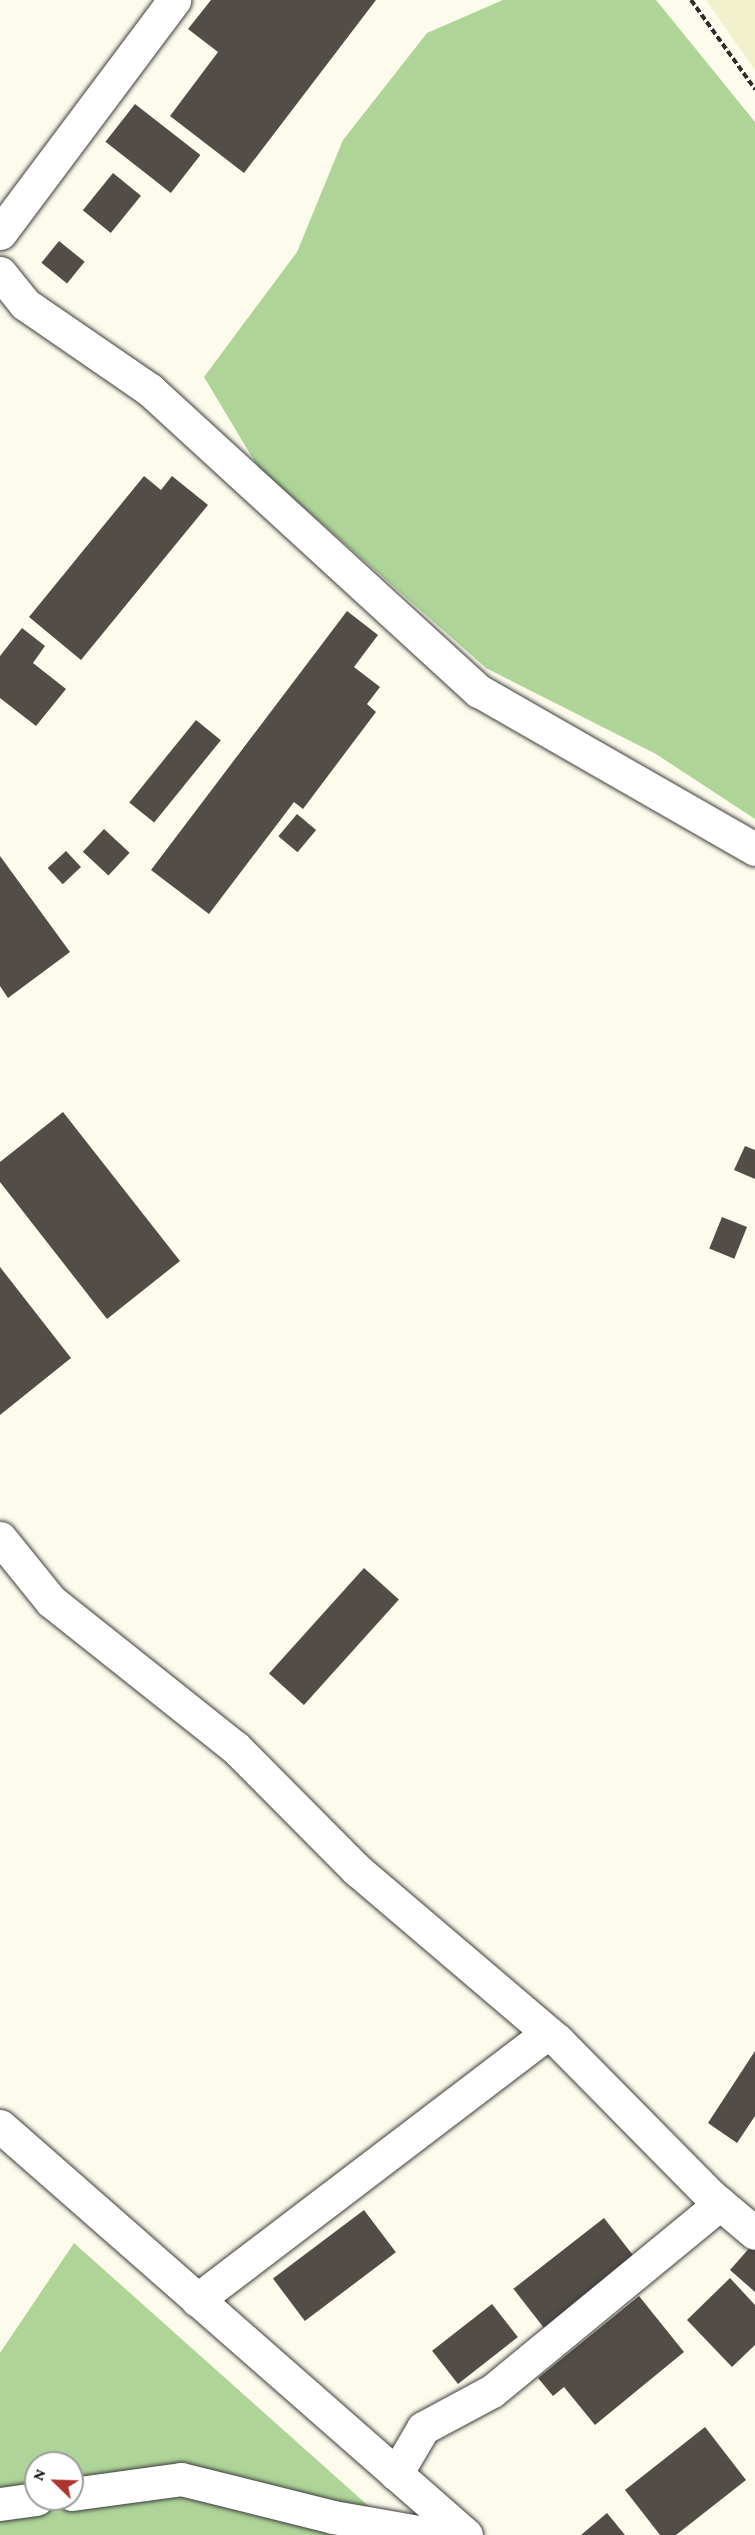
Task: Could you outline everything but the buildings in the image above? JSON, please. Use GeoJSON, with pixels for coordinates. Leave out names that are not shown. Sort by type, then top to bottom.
{"type":"FeatureCollection","features":[{"type":"Feature","properties":{"kind":"street"},"geometry":{"type":"LineString","coordinates":[[0,233],[174,0]]}},
{"type":"Feature","properties":{"kind":"street"},"geometry":{"type":"LineString","coordinates":[[0,273],[25,304],[150,390],[479,691],[755,849]]}},
{"type":"Feature","properties":{"kind":"street"},"geometry":{"type":"LineString","coordinates":[[0,1538],[51,1601],[237,1748],[357,1870],[548,2033],[720,2204],[755,2233]]}},
{"type":"Feature","properties":{"kind":"street"},"geometry":{"type":"LineString","coordinates":[[197,2300],[548,2033]]}},
{"type":"Feature","properties":{"kind":"street"},"geometry":{"type":"LineString","coordinates":[[0,2126],[466,2535]]}},
{"type":"Feature","properties":{"kind":"street"},"geometry":{"type":"LineString","coordinates":[[396,2474],[423,2428],[492,2391],[720,2204]]}},
{"type":"Feature","properties":{"kind":"street"},"geometry":{"type":"LineString","coordinates":[[84,2492],[181,2480],[333,2517],[435,2535]]}},
{"type":"Feature","properties":{"kind":"street"},"geometry":{"type":"LineString","coordinates":[[0,2504],[24,2501]]}},
{"type":"Feature","properties":{"kind":"path"},"geometry":{"type":"LineString","coordinates":[[691,0],[755,89]]}},
{"type":"Feature","properties":{"kind":"green space"},"geometry":{"type":"Polygon","coordinates":[[[503,0],[656,0],[755,122],[755,819],[656,754],[486,668],[258,467],[204,377],[297,252],[343,140],[427,33],[503,0]]]}},
{"type":"Feature","properties":{"kind":"green space"},"geometry":{"type":"Polygon","coordinates":[[[706,0],[755,0],[755,70],[706,0]]]}},
{"type":"Feature","properties":{"kind":"green space"},"geometry":{"type":"Polygon","coordinates":[[[74,2243],[401,2535],[0,2535],[0,2353],[74,2243]]]}}]}
